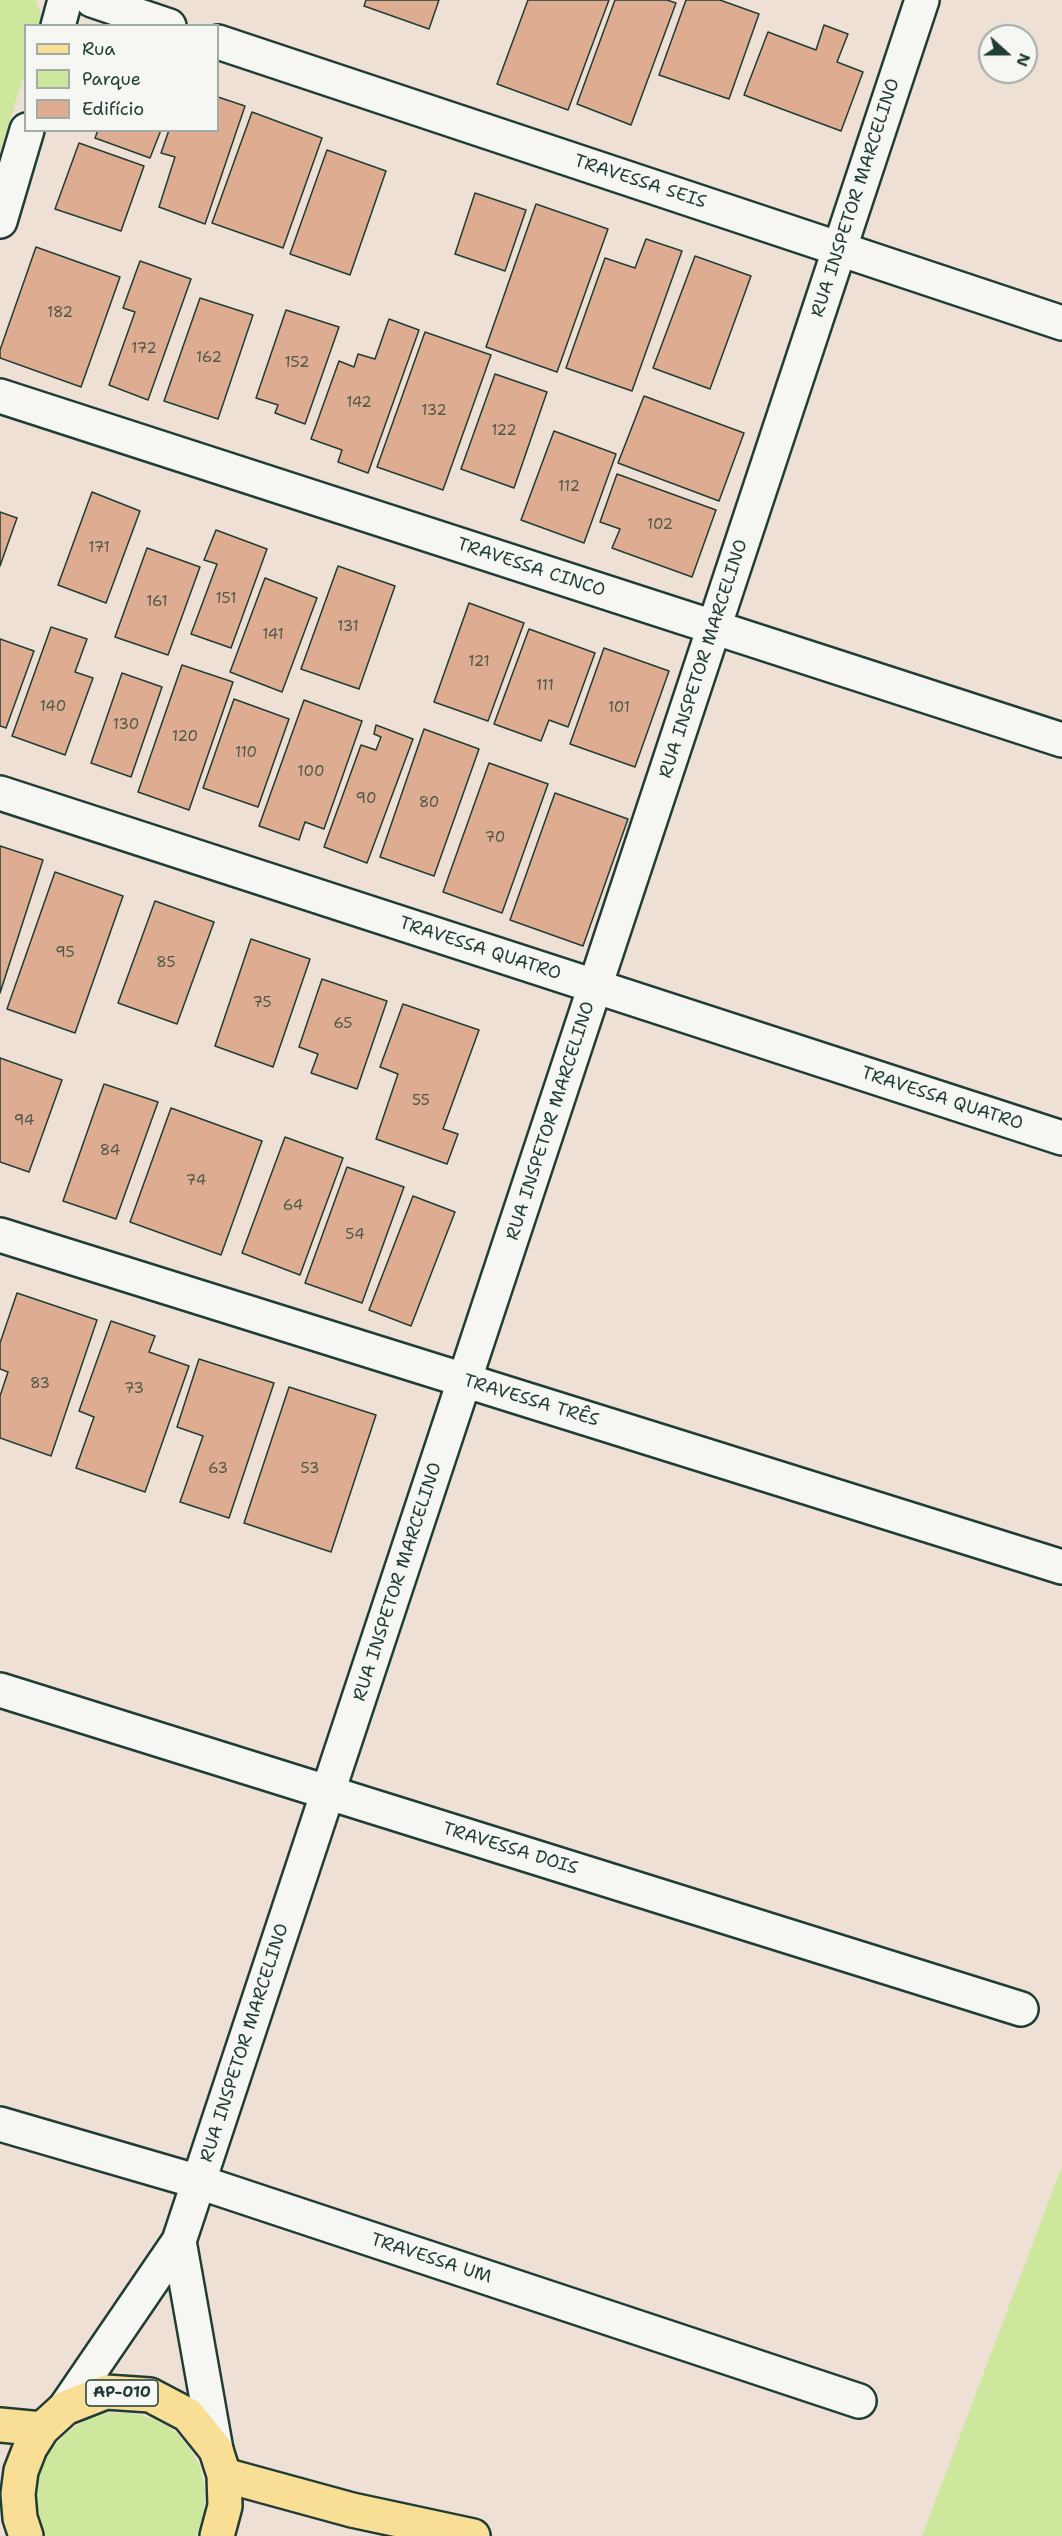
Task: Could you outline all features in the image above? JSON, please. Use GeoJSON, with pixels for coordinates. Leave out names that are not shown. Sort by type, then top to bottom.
{"type":"FeatureCollection","features":[{"type":"Feature","properties":{"kind":"main road","name":"AP-010"},"geometry":{"type":"LineString","coordinates":[[0,2425],[54,2418],[106,2392],[150,2395],[188,2415],[220,2462]]}},
{"type":"Feature","properties":{"kind":"main road"},"geometry":{"type":"LineString","coordinates":[[26,2536],[20,2518],[18,2494],[21,2471],[30,2448],[54,2418]]}},
{"type":"Feature","properties":{"kind":"main road"},"geometry":{"type":"LineString","coordinates":[[217,2536],[225,2506],[220,2462],[352,2510],[472,2536]]}},
{"type":"Feature","properties":{"kind":"street"},"geometry":{"type":"LineString","coordinates":[[58,24],[65,0]]}},
{"type":"Feature","properties":{"kind":"street"},"geometry":{"type":"LineString","coordinates":[[92,0],[163,24]]}},
{"type":"Feature","properties":{"kind":"street","name":"RUA INSPETOR MARCELINO"},"geometry":{"type":"LineString","coordinates":[[54,2418],[179,2241],[922,0]]}},
{"type":"Feature","properties":{"kind":"street","name":"TRAVESSA SEIS"},"geometry":{"type":"LineString","coordinates":[[219,42],[1062,323]]}},
{"type":"Feature","properties":{"kind":"street"},"geometry":{"type":"LineString","coordinates":[[0,221],[26,132]]}},
{"type":"Feature","properties":{"kind":"street","name":"TRAVESSA CINCO"},"geometry":{"type":"LineString","coordinates":[[0,396],[1062,740]]}},
{"type":"Feature","properties":{"kind":"street","name":"TRAVESSA QUATRO"},"geometry":{"type":"LineString","coordinates":[[0,793],[1062,1138]]}},
{"type":"Feature","properties":{"kind":"street","name":"TRAVESSA TRÊS"},"geometry":{"type":"LineString","coordinates":[[0,1235],[1062,1567]]}},
{"type":"Feature","properties":{"kind":"street","name":"TRAVESSA DOIS"},"geometry":{"type":"LineString","coordinates":[[0,1690],[1021,2009]]}},
{"type":"Feature","properties":{"kind":"street","name":"TRAVESSA UM"},"geometry":{"type":"LineString","coordinates":[[0,2124],[199,2182],[859,2401]]}},
{"type":"Feature","properties":{"kind":"street","name":"RUA INSPETOR MARCELINO"},"geometry":{"type":"LineString","coordinates":[[179,2241],[220,2462]]}},
{"type":"Feature","properties":{"kind":"green space"},"geometry":{"type":"Polygon","coordinates":[[[0,0],[36,0],[43,20],[41,24],[24,24],[24,76],[0,151],[0,0]]]}},
{"type":"Feature","properties":{"kind":"green space"},"geometry":{"type":"Polygon","coordinates":[[[1062,2166],[1062,2536],[922,2536],[1062,2166]]]}},
{"type":"Feature","properties":{"kind":"green space"},"geometry":{"type":"Polygon","coordinates":[[[107,2413],[130,2413],[152,2418],[173,2429],[188,2446],[200,2466],[205,2489],[204,2512],[196,2536],[46,2536],[39,2517],[36,2494],[40,2471],[51,2450],[66,2433],[85,2420],[107,2413]]]}},
{"type":"Feature","properties":{"kind":"building"},"geometry":{"type":"Polygon","coordinates":[[[366,0],[439,0],[429,29],[364,6],[366,0]]]}},
{"type":"Feature","properties":{"kind":"building"},"geometry":{"type":"Polygon","coordinates":[[[528,0],[609,0],[568,110],[497,84],[528,0]]]}},
{"type":"Feature","properties":{"kind":"building"},"geometry":{"type":"Polygon","coordinates":[[[615,0],[667,0],[676,3],[631,125],[577,104],[615,0]]]}},
{"type":"Feature","properties":{"kind":"building"},"geometry":{"type":"Polygon","coordinates":[[[686,0],[720,0],[759,14],[729,99],[659,75],[686,0]]]}},
{"type":"Feature","properties":{"kind":"building"},"geometry":{"type":"Polygon","coordinates":[[[824,25],[848,34],[837,62],[863,72],[841,131],[744,95],[768,32],[816,50],[824,25]]]}},
{"type":"Feature","properties":{"kind":"building"},"geometry":{"type":"Polygon","coordinates":[[[219,97],[245,106],[205,224],[159,207],[175,157],[161,153],[168,132],[219,132],[219,97]]]}},
{"type":"Feature","properties":{"kind":"building"},"geometry":{"type":"Polygon","coordinates":[[[252,112],[322,138],[283,248],[212,223],[252,112]]]}},
{"type":"Feature","properties":{"kind":"building"},"geometry":{"type":"Polygon","coordinates":[[[97,132],[160,132],[150,158],[95,138],[97,132]]]}},
{"type":"Feature","properties":{"kind":"building"},"geometry":{"type":"Polygon","coordinates":[[[79,143],[144,166],[121,231],[55,209],[79,143]]]}},
{"type":"Feature","properties":{"kind":"building"},"geometry":{"type":"Polygon","coordinates":[[[327,150],[386,171],[350,275],[290,254],[327,150]]]}},
{"type":"Feature","properties":{"kind":"building"},"geometry":{"type":"Polygon","coordinates":[[[475,193],[526,210],[505,271],[455,254],[475,193]]]}},
{"type":"Feature","properties":{"kind":"building"},"geometry":{"type":"Polygon","coordinates":[[[536,204],[608,229],[557,372],[486,347],[536,204]]]}},
{"type":"Feature","properties":{"kind":"building"},"geometry":{"type":"Polygon","coordinates":[[[646,239],[682,251],[632,391],[566,368],[605,258],[635,268],[646,239]]]}},
{"type":"Feature","properties":{"kind":"building"},"geometry":{"type":"Polygon","coordinates":[[[36,247],[120,277],[81,387],[0,358],[0,350],[36,247]]]}},
{"type":"Feature","properties":{"kind":"building"},"geometry":{"type":"Polygon","coordinates":[[[695,256],[751,276],[710,389],[653,368],[695,256]]]}},
{"type":"Feature","properties":{"kind":"building"},"geometry":{"type":"Polygon","coordinates":[[[140,261],[191,279],[148,400],[109,385],[135,312],[123,308],[140,261]]]}},
{"type":"Feature","properties":{"kind":"building"},"geometry":{"type":"Polygon","coordinates":[[[200,298],[253,315],[218,419],[164,401],[200,298]]]}},
{"type":"Feature","properties":{"kind":"building"},"geometry":{"type":"Polygon","coordinates":[[[286,310],[339,327],[305,424],[275,413],[278,405],[256,398],[286,310]]]}},
{"type":"Feature","properties":{"kind":"building"},"geometry":{"type":"Polygon","coordinates":[[[389,319],[419,330],[368,473],[338,462],[342,450],[311,439],[339,361],[354,367],[358,354],[375,359],[389,319]]]}},
{"type":"Feature","properties":{"kind":"building"},"geometry":{"type":"Polygon","coordinates":[[[425,332],[491,355],[443,490],[377,467],[425,332]]]}},
{"type":"Feature","properties":{"kind":"building"},"geometry":{"type":"Polygon","coordinates":[[[495,374],[547,392],[514,488],[461,469],[495,374]]]}},
{"type":"Feature","properties":{"kind":"building"},"geometry":{"type":"Polygon","coordinates":[[[644,396],[744,433],[719,501],[618,463],[644,396]]]}},
{"type":"Feature","properties":{"kind":"building"},"geometry":{"type":"Polygon","coordinates":[[[554,431],[616,454],[584,543],[521,520],[554,431]]]}},
{"type":"Feature","properties":{"kind":"building"},"geometry":{"type":"Polygon","coordinates":[[[617,474],[716,510],[692,577],[612,548],[620,529],[600,522],[617,474]]]}},
{"type":"Feature","properties":{"kind":"building"},"geometry":{"type":"Polygon","coordinates":[[[92,492],[140,511],[106,603],[58,585],[92,492]]]}},
{"type":"Feature","properties":{"kind":"building"},"geometry":{"type":"Polygon","coordinates":[[[0,512],[17,518],[0,566],[0,512]]]}},
{"type":"Feature","properties":{"kind":"building"},"geometry":{"type":"Polygon","coordinates":[[[216,530],[267,549],[231,648],[191,634],[217,564],[204,560],[216,530]]]}},
{"type":"Feature","properties":{"kind":"building"},"geometry":{"type":"Polygon","coordinates":[[[147,548],[200,567],[168,655],[115,637],[147,548]]]}},
{"type":"Feature","properties":{"kind":"building"},"geometry":{"type":"Polygon","coordinates":[[[338,566],[395,586],[359,689],[301,669],[338,566]]]}},
{"type":"Feature","properties":{"kind":"building"},"geometry":{"type":"Polygon","coordinates":[[[265,578],[317,598],[282,692],[230,672],[265,578]]]}},
{"type":"Feature","properties":{"kind":"building"},"geometry":{"type":"Polygon","coordinates":[[[469,603],[524,623],[488,721],[434,702],[469,603]]]}},
{"type":"Feature","properties":{"kind":"building"},"geometry":{"type":"Polygon","coordinates":[[[51,627],[87,639],[75,672],[93,678],[65,755],[12,736],[51,627]]]}},
{"type":"Feature","properties":{"kind":"building"},"geometry":{"type":"Polygon","coordinates":[[[529,629],[595,653],[568,727],[549,720],[541,741],[494,724],[529,629]]]}},
{"type":"Feature","properties":{"kind":"building"},"geometry":{"type":"Polygon","coordinates":[[[0,639],[34,651],[6,728],[0,726],[0,639]]]}},
{"type":"Feature","properties":{"kind":"building"},"geometry":{"type":"Polygon","coordinates":[[[604,648],[669,671],[635,767],[570,744],[604,648]]]}},
{"type":"Feature","properties":{"kind":"building"},"geometry":{"type":"Polygon","coordinates":[[[182,665],[233,682],[189,810],[138,792],[182,665]]]}},
{"type":"Feature","properties":{"kind":"building"},"geometry":{"type":"Polygon","coordinates":[[[122,673],[162,687],[131,777],[91,763],[122,673]]]}},
{"type":"Feature","properties":{"kind":"building"},"geometry":{"type":"Polygon","coordinates":[[[234,699],[289,719],[258,807],[203,788],[234,699]]]}},
{"type":"Feature","properties":{"kind":"building"},"geometry":{"type":"Polygon","coordinates":[[[304,700],[362,721],[324,829],[305,822],[299,840],[259,826],[304,700]]]}},
{"type":"Feature","properties":{"kind":"building"},"geometry":{"type":"Polygon","coordinates":[[[376,725],[413,739],[367,863],[324,847],[361,745],[376,750],[381,737],[374,734],[376,725]]]}},
{"type":"Feature","properties":{"kind":"building"},"geometry":{"type":"Polygon","coordinates":[[[424,729],[479,749],[434,876],[380,857],[424,729]]]}},
{"type":"Feature","properties":{"kind":"building"},"geometry":{"type":"Polygon","coordinates":[[[489,763],[548,784],[502,913],[443,892],[489,763]]]}},
{"type":"Feature","properties":{"kind":"building"},"geometry":{"type":"Polygon","coordinates":[[[555,793],[628,819],[583,946],[510,920],[555,793]]]}},
{"type":"Feature","properties":{"kind":"building"},"geometry":{"type":"Polygon","coordinates":[[[0,846],[43,860],[0,993],[0,846]]]}},
{"type":"Feature","properties":{"kind":"building"},"geometry":{"type":"Polygon","coordinates":[[[55,872],[123,896],[75,1033],[7,1009],[55,872]]]}},
{"type":"Feature","properties":{"kind":"building"},"geometry":{"type":"Polygon","coordinates":[[[155,901],[214,922],[177,1024],[118,1003],[155,901]]]}},
{"type":"Feature","properties":{"kind":"building"},"geometry":{"type":"Polygon","coordinates":[[[251,939],[310,959],[273,1067],[215,1046],[251,939]]]}},
{"type":"Feature","properties":{"kind":"building"},"geometry":{"type":"Polygon","coordinates":[[[322,979],[387,1001],[357,1089],[311,1073],[318,1054],[299,1047],[322,979]]]}},
{"type":"Feature","properties":{"kind":"building"},"geometry":{"type":"Polygon","coordinates":[[[403,1004],[479,1030],[443,1129],[458,1134],[447,1164],[376,1139],[398,1074],[380,1067],[403,1004]]]}},
{"type":"Feature","properties":{"kind":"building"},"geometry":{"type":"Polygon","coordinates":[[[0,1058],[62,1080],[29,1172],[0,1162],[0,1058]]]}},
{"type":"Feature","properties":{"kind":"building"},"geometry":{"type":"Polygon","coordinates":[[[104,1084],[158,1102],[116,1219],[63,1201],[104,1084]]]}},
{"type":"Feature","properties":{"kind":"building"},"geometry":{"type":"Polygon","coordinates":[[[171,1108],[262,1141],[221,1255],[130,1222],[171,1108]]]}},
{"type":"Feature","properties":{"kind":"building"},"geometry":{"type":"Polygon","coordinates":[[[285,1137],[343,1158],[300,1275],[242,1253],[285,1137]]]}},
{"type":"Feature","properties":{"kind":"building"},"geometry":{"type":"Polygon","coordinates":[[[347,1167],[404,1187],[362,1303],[305,1283],[347,1167]]]}},
{"type":"Feature","properties":{"kind":"building"},"geometry":{"type":"Polygon","coordinates":[[[413,1196],[455,1212],[411,1326],[369,1310],[413,1196]]]}},
{"type":"Feature","properties":{"kind":"building"},"geometry":{"type":"Polygon","coordinates":[[[17,1293],[97,1320],[51,1456],[0,1438],[0,1396],[8,1372],[0,1369],[0,1343],[17,1293]]]}},
{"type":"Feature","properties":{"kind":"building"},"geometry":{"type":"Polygon","coordinates":[[[111,1321],[155,1336],[149,1352],[189,1366],[145,1492],[76,1468],[94,1417],[79,1411],[111,1321]]]}},
{"type":"Feature","properties":{"kind":"building"},"geometry":{"type":"Polygon","coordinates":[[[199,1359],[274,1383],[229,1518],[180,1502],[203,1436],[177,1427],[199,1359]]]}},
{"type":"Feature","properties":{"kind":"building"},"geometry":{"type":"Polygon","coordinates":[[[289,1387],[376,1415],[331,1552],[244,1523],[289,1387]]]}}]}
